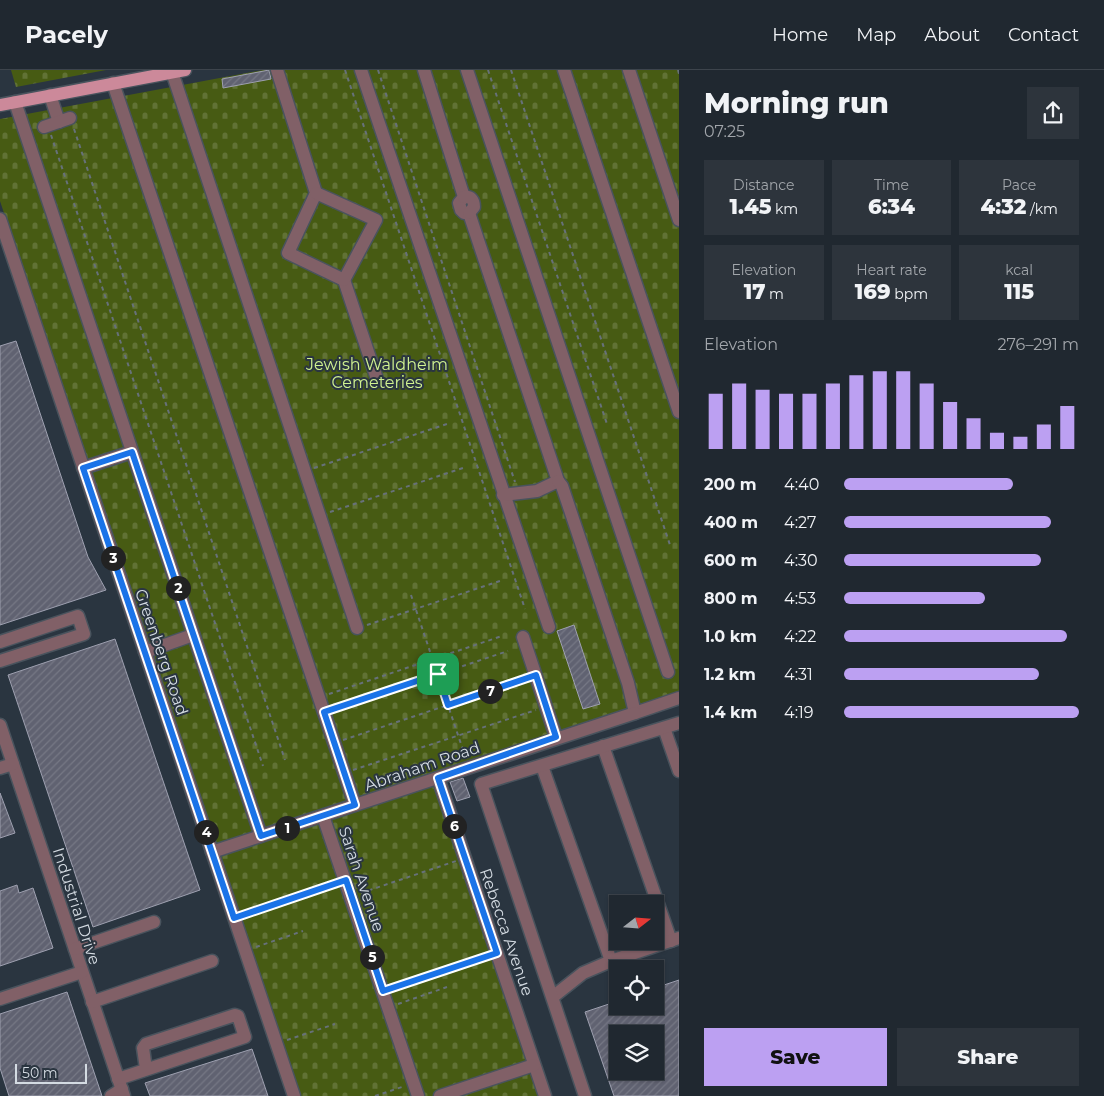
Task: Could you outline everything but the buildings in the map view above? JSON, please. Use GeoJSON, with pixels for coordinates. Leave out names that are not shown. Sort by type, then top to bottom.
{"type":"FeatureCollection","features":[{"type":"Feature","properties":{"kind":"main road"},"geometry":{"type":"LineString","coordinates":[[0,105],[179,71]]}},
{"type":"Feature","properties":{"kind":"street"},"geometry":{"type":"LineString","coordinates":[[277,70],[316,193],[288,253],[344,280],[376,376]]}},
{"type":"Feature","properties":{"kind":"street"},"geometry":{"type":"LineString","coordinates":[[361,70],[549,627]]}},
{"type":"Feature","properties":{"kind":"street"},"geometry":{"type":"LineString","coordinates":[[424,70],[464,197],[459,203],[459,208],[464,213],[469,213],[558,481],[562,486],[572,514],[636,713]]}},
{"type":"Feature","properties":{"kind":"street"},"geometry":{"type":"LineString","coordinates":[[467,70],[668,672]]}},
{"type":"Feature","properties":{"kind":"street"},"geometry":{"type":"LineString","coordinates":[[564,70],[679,412]]}},
{"type":"Feature","properties":{"kind":"street"},"geometry":{"type":"LineString","coordinates":[[629,70],[679,220]]}},
{"type":"Feature","properties":{"kind":"street"},"geometry":{"type":"LineString","coordinates":[[179,71],[305,471],[357,628]]}},
{"type":"Feature","properties":{"kind":"street"},"geometry":{"type":"LineString","coordinates":[[113,83],[355,805]]}},
{"type":"Feature","properties":{"kind":"street"},"geometry":{"type":"LineString","coordinates":[[50,95],[55,123]]}},
{"type":"Feature","properties":{"kind":"street"},"geometry":{"type":"LineString","coordinates":[[15,102],[261,836]]}},
{"type":"Feature","properties":{"kind":"street"},"geometry":{"type":"LineString","coordinates":[[316,193],[376,220],[344,280]]}},
{"type":"Feature","properties":{"kind":"street","name":"Greenberg Road"},"geometry":{"type":"LineString","coordinates":[[0,219],[294,1096]]}},
{"type":"Feature","properties":{"kind":"street"},"geometry":{"type":"LineString","coordinates":[[83,468],[132,452]]}},
{"type":"Feature","properties":{"kind":"street"},"geometry":{"type":"LineString","coordinates":[[503,495],[537,491],[558,481]]}},
{"type":"Feature","properties":{"kind":"street"},"geometry":{"type":"LineString","coordinates":[[0,642],[78,616],[84,634],[0,661]]}},
{"type":"Feature","properties":{"kind":"street"},"geometry":{"type":"LineString","coordinates":[[145,652],[194,635]]}},
{"type":"Feature","properties":{"kind":"street"},"geometry":{"type":"LineString","coordinates":[[523,637],[556,737]]}},
{"type":"Feature","properties":{"kind":"street","name":"Abraham Road"},"geometry":{"type":"LineString","coordinates":[[212,852],[679,698]]}},
{"type":"Feature","properties":{"kind":"street"},"geometry":{"type":"LineString","coordinates":[[585,1096],[554,996],[481,784],[679,723]]}},
{"type":"Feature","properties":{"kind":"street","name":"Industrial Drive"},"geometry":{"type":"LineString","coordinates":[[0,725],[75,949],[119,1090]]}},
{"type":"Feature","properties":{"kind":"street"},"geometry":{"type":"LineString","coordinates":[[664,728],[679,771]]}},
{"type":"Feature","properties":{"kind":"street"},"geometry":{"type":"LineString","coordinates":[[604,746],[675,940],[615,960]]}},
{"type":"Feature","properties":{"kind":"street"},"geometry":{"type":"LineString","coordinates":[[0,768],[13,764]]}},
{"type":"Feature","properties":{"kind":"street"},"geometry":{"type":"LineString","coordinates":[[542,766],[612,960]]}},
{"type":"Feature","properties":{"kind":"street","name":"Rebecca Avenue"},"geometry":{"type":"LineString","coordinates":[[438,778],[545,1096]]}},
{"type":"Feature","properties":{"kind":"street","name":"Sarah Avenue"},"geometry":{"type":"LineString","coordinates":[[323,816],[418,1096]]}},
{"type":"Feature","properties":{"kind":"street"},"geometry":{"type":"LineString","coordinates":[[75,949],[154,922]]}},
{"type":"Feature","properties":{"kind":"street"},"geometry":{"type":"LineString","coordinates":[[92,1002],[212,961]]}},
{"type":"Feature","properties":{"kind":"street"},"geometry":{"type":"LineString","coordinates":[[554,996],[583,973],[609,962]]}},
{"type":"Feature","properties":{"kind":"street"},"geometry":{"type":"LineString","coordinates":[[0,999],[82,972]]}},
{"type":"Feature","properties":{"kind":"street"},"geometry":{"type":"LineString","coordinates":[[119,1090],[146,1069],[245,1037],[238,1016],[235,1015],[146,1044],[143,1048],[146,1069]]}},
{"type":"Feature","properties":{"kind":"street"},"geometry":{"type":"LineString","coordinates":[[440,1096],[534,1065]]}},
{"type":"Feature","properties":{"kind":"path"},"geometry":{"type":"LineString","coordinates":[[345,70],[525,609]]}},
{"type":"Feature","properties":{"kind":"path"},"geometry":{"type":"LineString","coordinates":[[378,70],[519,494]]}},
{"type":"Feature","properties":{"kind":"path"},"geometry":{"type":"LineString","coordinates":[[488,70],[607,424]]}},
{"type":"Feature","properties":{"kind":"path"},"geometry":{"type":"LineString","coordinates":[[511,70],[670,545]]}},
{"type":"Feature","properties":{"kind":"path"},"geometry":{"type":"LineString","coordinates":[[678,70],[679,74]]}},
{"type":"Feature","properties":{"kind":"path"},"geometry":{"type":"LineString","coordinates":[[55,123],[285,760]]}},
{"type":"Feature","properties":{"kind":"path"},"geometry":{"type":"LineString","coordinates":[[55,123],[263,766]]}},
{"type":"Feature","properties":{"kind":"path"},"geometry":{"type":"LineString","coordinates":[[305,471],[450,423]]}},
{"type":"Feature","properties":{"kind":"path"},"geometry":{"type":"LineString","coordinates":[[320,516],[463,468]]}},
{"type":"Feature","properties":{"kind":"path"},"geometry":{"type":"LineString","coordinates":[[357,628],[500,581]]}},
{"type":"Feature","properties":{"kind":"path"},"geometry":{"type":"LineString","coordinates":[[410,595],[463,750]]}},
{"type":"Feature","properties":{"kind":"path"},"geometry":{"type":"LineString","coordinates":[[319,697],[502,636]]}},
{"type":"Feature","properties":{"kind":"path"},"geometry":{"type":"LineString","coordinates":[[324,712],[508,651]]}},
{"type":"Feature","properties":{"kind":"path"},"geometry":{"type":"LineString","coordinates":[[334,743],[536,675]]}},
{"type":"Feature","properties":{"kind":"path"},"geometry":{"type":"LineString","coordinates":[[344,773],[539,709]]}},
{"type":"Feature","properties":{"kind":"path"},"geometry":{"type":"LineString","coordinates":[[351,897],[465,859]]}},
{"type":"Feature","properties":{"kind":"path"},"geometry":{"type":"LineString","coordinates":[[234,918],[346,880]]}},
{"type":"Feature","properties":{"kind":"path"},"geometry":{"type":"LineString","coordinates":[[246,951],[303,931]]}},
{"type":"Feature","properties":{"kind":"path"},"geometry":{"type":"LineString","coordinates":[[383,991],[497,953]]}},
{"type":"Feature","properties":{"kind":"path"},"geometry":{"type":"LineString","coordinates":[[388,1005],[447,987]]}},
{"type":"Feature","properties":{"kind":"path"},"geometry":{"type":"LineString","coordinates":[[277,1044],[334,1024]]}},
{"type":"Feature","properties":{"kind":"path"},"geometry":{"type":"LineString","coordinates":[[375,1096],[414,1083]]}},
{"type":"Feature","properties":{"kind":"green space"},"geometry":{"type":"Polygon","coordinates":[[[11,70],[106,70],[16,87],[11,70]]]}},
{"type":"Feature","properties":{"kind":"green space","name":"Jewish Waldheim Cemeteries"},"geometry":{"type":"Polygon","coordinates":[[[263,70],[679,70],[679,701],[445,779],[551,1096],[299,1096],[0,201],[0,119],[263,70]]]}},
{"type":"Feature","properties":{"kind":"route"},"geometry":{"type":"LineString","coordinates":[[132,452],[261,836],[355,805],[324,712],[438,674],[448,705],[536,675],[556,737],[438,778],[497,953],[383,991],[346,880],[234,918],[83,468],[132,452]]}}]}
